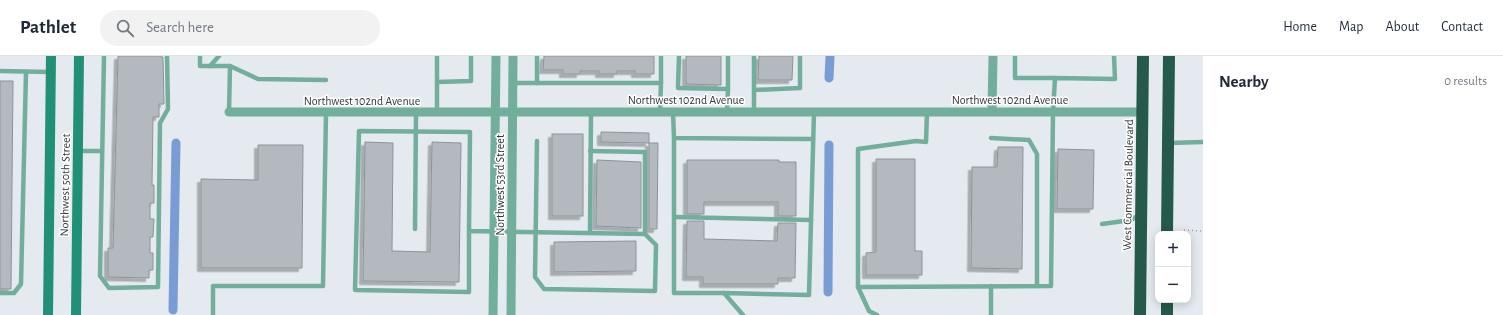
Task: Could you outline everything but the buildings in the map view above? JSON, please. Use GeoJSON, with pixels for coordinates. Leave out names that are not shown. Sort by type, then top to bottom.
{"type":"FeatureCollection","features":[{"type":"Feature","properties":{"kind":"highway","name":"West Commercial Boulevard"},"geometry":{"type":"LineString","coordinates":[[1140,315],[1143,56]]}},
{"type":"Feature","properties":{"kind":"highway"},"geometry":{"type":"LineString","coordinates":[[1168,231],[1169,56]]}},
{"type":"Feature","properties":{"kind":"highway"},"geometry":{"type":"LineString","coordinates":[[1167,303],[1167,315]]}},
{"type":"Feature","properties":{"kind":"street","name":"Northwest 50th Street"},"geometry":{"type":"LineString","coordinates":[[48,315],[51,56]]}},
{"type":"Feature","properties":{"kind":"street","name":"Northwest 50th Street"},"geometry":{"type":"LineString","coordinates":[[76,315],[79,56]]}},
{"type":"Feature","properties":{"kind":"street","name":"Northwest 53rd Street"},"geometry":{"type":"LineString","coordinates":[[493,315],[496,56]]}},
{"type":"Feature","properties":{"kind":"street","name":"Northwest 53rd Street"},"geometry":{"type":"LineString","coordinates":[[510,315],[513,56]]}},
{"type":"Feature","properties":{"kind":"street"},"geometry":{"type":"LineString","coordinates":[[992,111],[993,56]]}},
{"type":"Feature","properties":{"kind":"street","name":"Northwest 102nd Avenue"},"geometry":{"type":"LineString","coordinates":[[229,112],[1143,112]]}},
{"type":"Feature","properties":{"kind":"lane"},"geometry":{"type":"LineString","coordinates":[[104,56],[101,151],[100,276],[109,288],[158,286],[160,123],[168,109],[167,56]]}},
{"type":"Feature","properties":{"kind":"lane"},"geometry":{"type":"LineString","coordinates":[[200,56],[200,66],[230,66],[258,79],[326,80]]}},
{"type":"Feature","properties":{"kind":"lane"},"geometry":{"type":"LineString","coordinates":[[210,66],[219,56]]}},
{"type":"Feature","properties":{"kind":"lane"},"geometry":{"type":"LineString","coordinates":[[437,56],[437,112]]}},
{"type":"Feature","properties":{"kind":"lane"},"geometry":{"type":"LineString","coordinates":[[437,82],[471,81],[471,56]]}},
{"type":"Feature","properties":{"kind":"lane"},"geometry":{"type":"LineString","coordinates":[[537,83],[538,56]]}},
{"type":"Feature","properties":{"kind":"lane"},"geometry":{"type":"LineString","coordinates":[[660,112],[661,56]]}},
{"type":"Feature","properties":{"kind":"lane"},"geometry":{"type":"LineString","coordinates":[[679,56],[678,88],[728,89]]}},
{"type":"Feature","properties":{"kind":"lane"},"geometry":{"type":"LineString","coordinates":[[727,112],[728,56]]}},
{"type":"Feature","properties":{"kind":"lane"},"geometry":{"type":"LineString","coordinates":[[754,56],[754,112]]}},
{"type":"Feature","properties":{"kind":"lane"},"geometry":{"type":"LineString","coordinates":[[754,90],[800,88],[800,56]]}},
{"type":"Feature","properties":{"kind":"lane"},"geometry":{"type":"LineString","coordinates":[[1015,56],[1016,78],[1115,79],[1114,56]]}},
{"type":"Feature","properties":{"kind":"lane"},"geometry":{"type":"LineString","coordinates":[[229,112],[230,66]]}},
{"type":"Feature","properties":{"kind":"lane"},"geometry":{"type":"LineString","coordinates":[[0,71],[50,72]]}},
{"type":"Feature","properties":{"kind":"lane"},"geometry":{"type":"LineString","coordinates":[[0,293],[14,293],[21,284],[26,72]]}},
{"type":"Feature","properties":{"kind":"lane"},"geometry":{"type":"LineString","coordinates":[[858,287],[1051,286],[1053,112],[1056,78]]}},
{"type":"Feature","properties":{"kind":"lane"},"geometry":{"type":"LineString","coordinates":[[513,83],[660,83]]}},
{"type":"Feature","properties":{"kind":"lane"},"geometry":{"type":"LineString","coordinates":[[877,315],[869,311],[858,287],[858,149],[916,141],[926,142],[928,111]]}},
{"type":"Feature","properties":{"kind":"lane"},"geometry":{"type":"LineString","coordinates":[[415,229],[416,112]]}},
{"type":"Feature","properties":{"kind":"lane"},"geometry":{"type":"LineString","coordinates":[[590,233],[591,112]]}},
{"type":"Feature","properties":{"kind":"lane"},"geometry":{"type":"LineString","coordinates":[[674,112],[674,293],[809,295],[814,112]]}},
{"type":"Feature","properties":{"kind":"lane"},"geometry":{"type":"LineString","coordinates":[[213,315],[213,286],[323,286],[326,113]]}},
{"type":"Feature","properties":{"kind":"lane"},"geometry":{"type":"LineString","coordinates":[[359,132],[470,132],[470,231],[470,292],[355,290],[359,132]]}},
{"type":"Feature","properties":{"kind":"lane"},"geometry":{"type":"LineString","coordinates":[[674,138],[813,139]]}},
{"type":"Feature","properties":{"kind":"lane"},"geometry":{"type":"LineString","coordinates":[[991,138],[1029,140],[1037,154],[1037,286]]}},
{"type":"Feature","properties":{"kind":"lane"},"geometry":{"type":"LineString","coordinates":[[470,231],[536,233],[645,234],[656,245],[655,290],[544,289],[535,277],[536,233],[537,141]]}},
{"type":"Feature","properties":{"kind":"lane"},"geometry":{"type":"LineString","coordinates":[[1168,143],[1203,142]]}},
{"type":"Feature","properties":{"kind":"lane"},"geometry":{"type":"LineString","coordinates":[[79,151],[101,151]]}},
{"type":"Feature","properties":{"kind":"lane"},"geometry":{"type":"LineString","coordinates":[[590,151],[645,152],[645,234]]}},
{"type":"Feature","properties":{"kind":"lane"},"geometry":{"type":"LineString","coordinates":[[1102,224],[1131,220],[1142,213]]}},
{"type":"Feature","properties":{"kind":"lane"},"geometry":{"type":"LineString","coordinates":[[674,217],[811,220]]}},
{"type":"Feature","properties":{"kind":"lane"},"geometry":{"type":"LineString","coordinates":[[991,286],[991,315]]}},
{"type":"Feature","properties":{"kind":"lane"},"geometry":{"type":"LineString","coordinates":[[724,293],[743,315]]}},
{"type":"Feature","properties":{"kind":"path"},"geometry":{"type":"LineString","coordinates":[[1184,230],[1203,231]]}},
{"type":"Feature","properties":{"kind":"waterway"},"geometry":{"type":"LineString","coordinates":[[829,78],[830,56]]}},
{"type":"Feature","properties":{"kind":"waterway"},"geometry":{"type":"LineString","coordinates":[[173,310],[176,143]]}},
{"type":"Feature","properties":{"kind":"waterway"},"geometry":{"type":"LineString","coordinates":[[828,292],[829,145]]}}]}
